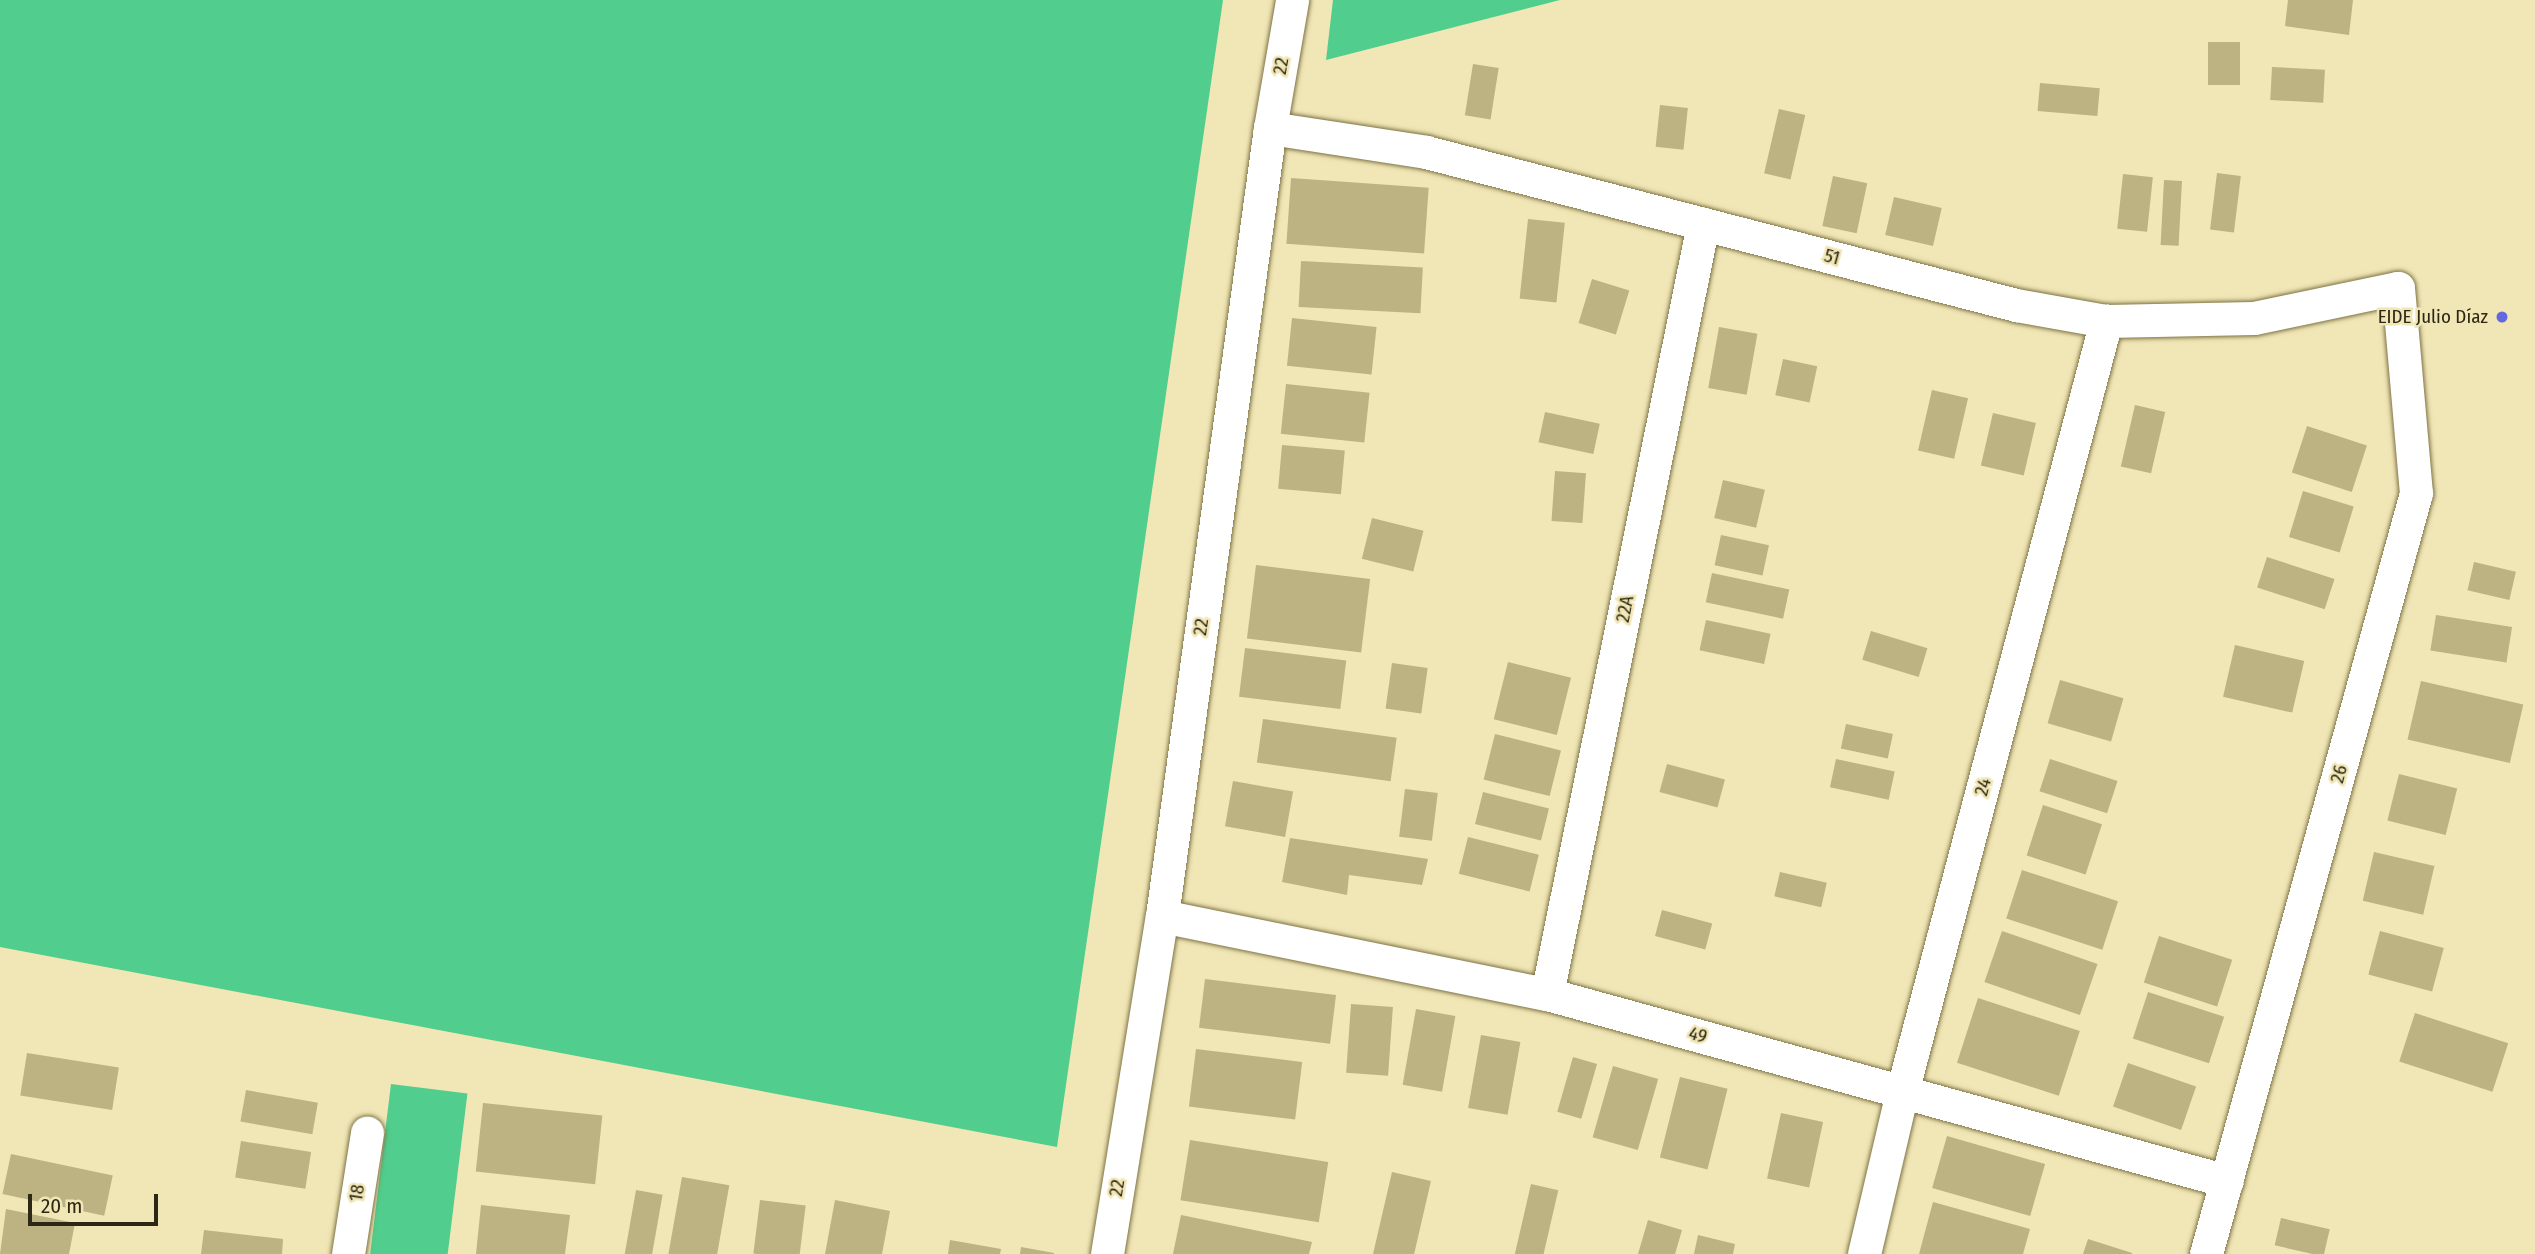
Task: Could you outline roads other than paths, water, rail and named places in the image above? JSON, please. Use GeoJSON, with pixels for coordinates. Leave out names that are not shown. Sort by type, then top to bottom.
{"type":"FeatureCollection","features":[{"type":"Feature","properties":{"kind":"street","name":"22"},"geometry":{"type":"LineString","coordinates":[[1107,1254],[1162,916],[1270,128],[1292,0]]}},
{"type":"Feature","properties":{"kind":"street","name":"51"},"geometry":{"type":"LineString","coordinates":[[1270,128],[1426,152],[2016,305],[2106,321],[2254,318],[2398,288]]}},
{"type":"Feature","properties":{"kind":"street","name":"22A"},"geometry":{"type":"LineString","coordinates":[[1547,993],[1703,224]]}},
{"type":"Feature","properties":{"kind":"street","name":"26"},"geometry":{"type":"LineString","coordinates":[[2206,1254],[2416,493],[2398,288]]}},
{"type":"Feature","properties":{"kind":"street","name":"24"},"geometry":{"type":"LineString","coordinates":[[1864,1254],[1902,1092],[2106,321]]}},
{"type":"Feature","properties":{"kind":"street","name":"49"},"geometry":{"type":"LineString","coordinates":[[1162,916],[1547,993],[2227,1181]]}},
{"type":"Feature","properties":{"kind":"street","name":"18"},"geometry":{"type":"LineString","coordinates":[[348,1254],[367,1132]]}},
{"type":"Feature","properties":{"kind":"place","name":"EIDE Julio Díaz"},"geometry":{"type":"Point","coordinates":[2502,317]}}]}
